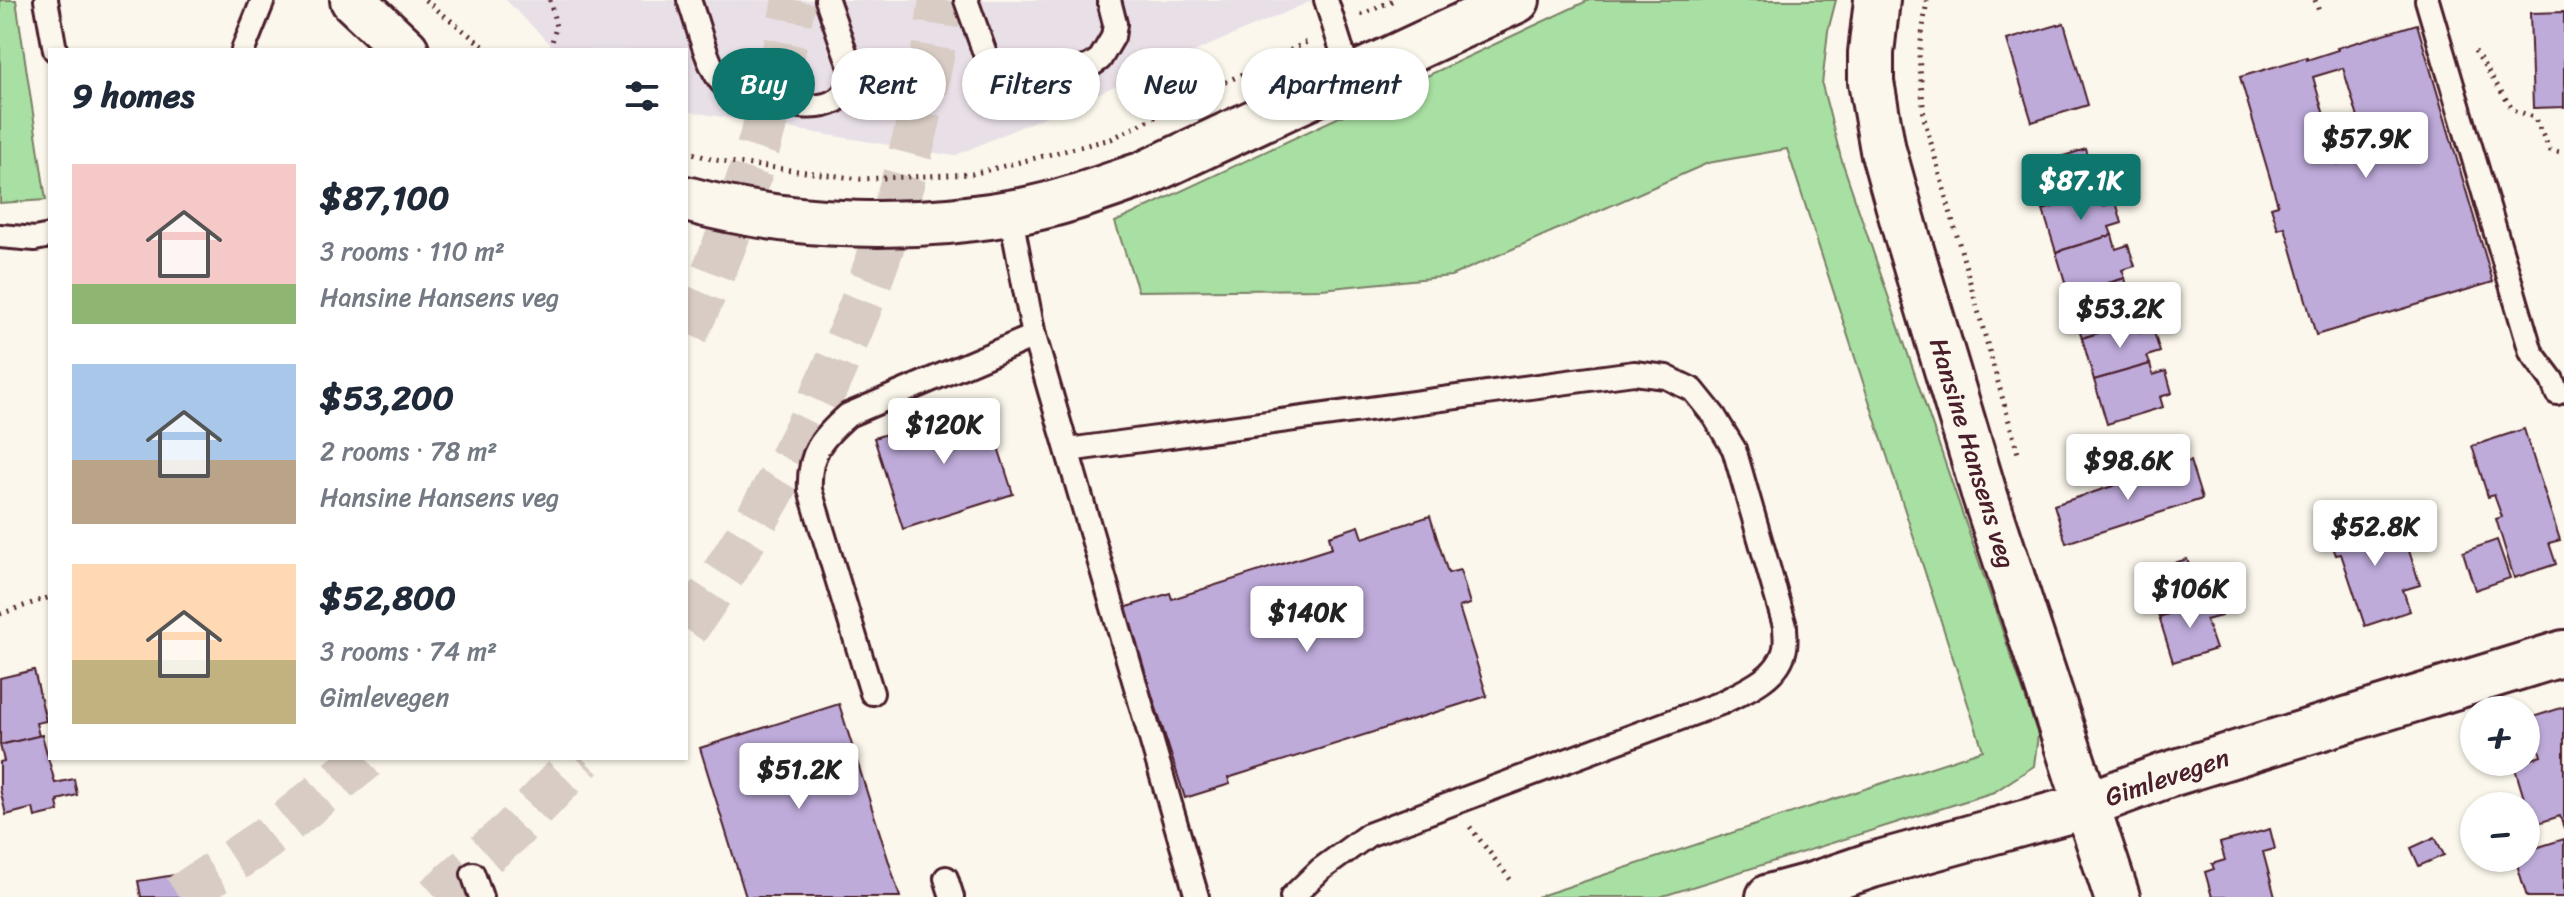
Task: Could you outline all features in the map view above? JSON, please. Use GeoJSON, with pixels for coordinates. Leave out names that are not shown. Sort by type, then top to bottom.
{"type":"FeatureCollection","features":[{"type":"Feature","properties":{"kind":"street"},"geometry":{"type":"LineString","coordinates":[[353,0],[404,48]]}},
{"type":"Feature","properties":{"kind":"street"},"geometry":{"type":"LineString","coordinates":[[1412,48],[1517,0]]}},
{"type":"Feature","properties":{"kind":"street","name":"Hansine Hansens veg"},"geometry":{"type":"LineString","coordinates":[[1877,0],[1871,82],[1883,150],[1983,490],[2117,897]]}},
{"type":"Feature","properties":{"kind":"street"},"geometry":{"type":"LineString","coordinates":[[688,199],[806,221],[884,224],[957,221],[1083,195],[1144,174],[1258,120]]}},
{"type":"Feature","properties":{"kind":"street","name":"Gimlevegen"},"geometry":{"type":"LineString","coordinates":[[1798,893],[1872,865],[2087,804],[2167,775],[2564,653]]}},
{"type":"Feature","properties":{"kind":"lane"},"geometry":{"type":"LineString","coordinates":[[46,0],[55,48]]}},
{"type":"Feature","properties":{"kind":"lane"},"geometry":{"type":"LineString","coordinates":[[244,48],[263,0]]}},
{"type":"Feature","properties":{"kind":"lane"},"geometry":{"type":"LineString","coordinates":[[689,0],[715,73],[726,87],[743,97],[810,108],[834,102],[850,84],[852,72],[827,0]]}},
{"type":"Feature","properties":{"kind":"lane"},"geometry":{"type":"LineString","coordinates":[[966,0],[987,59],[996,73],[1007,81],[1033,85],[1090,66],[1100,59],[1113,37],[1115,24],[1109,0]]}},
{"type":"Feature","properties":{"kind":"lane"},"geometry":{"type":"LineString","coordinates":[[1326,0],[1341,48]]}},
{"type":"Feature","properties":{"kind":"lane"},"geometry":{"type":"LineString","coordinates":[[2427,0],[2531,352],[2552,380],[2557,393]]}},
{"type":"Feature","properties":{"kind":"lane"},"geometry":{"type":"LineString","coordinates":[[1010,212],[1034,336],[1197,897]]}},
{"type":"Feature","properties":{"kind":"lane"},"geometry":{"type":"LineString","coordinates":[[0,236],[35,239],[48,236]]}},
{"type":"Feature","properties":{"kind":"lane"},"geometry":{"type":"LineString","coordinates":[[872,693],[810,490],[809,472],[814,455],[825,436],[848,415],[1034,336]]}},
{"type":"Feature","properties":{"kind":"lane"},"geometry":{"type":"LineString","coordinates":[[1068,450],[1634,373],[1666,377],[1693,390],[1714,416],[1734,449],[1785,626],[1785,650],[1774,671],[1754,686],[1721,703],[1368,835],[1320,870],[1292,897]]}},
{"type":"Feature","properties":{"kind":"lane"},"geometry":{"type":"LineString","coordinates":[[473,874],[481,897]]}},
{"type":"Feature","properties":{"kind":"path"},"geometry":{"type":"LineString","coordinates":[[425,0],[485,48]]}},
{"type":"Feature","properties":{"kind":"path"},"geometry":{"type":"LineString","coordinates":[[550,0],[556,27],[551,48]]}},
{"type":"Feature","properties":{"kind":"path"},"geometry":{"type":"LineString","coordinates":[[1357,17],[1394,0]]}},
{"type":"Feature","properties":{"kind":"path"},"geometry":{"type":"LineString","coordinates":[[1927,0],[1919,55],[1924,118],[2021,463]]}},
{"type":"Feature","properties":{"kind":"path"},"geometry":{"type":"LineString","coordinates":[[2315,0],[2319,11]]}},
{"type":"Feature","properties":{"kind":"path"},"geometry":{"type":"LineString","coordinates":[[688,152],[714,160],[860,179],[972,174],[1111,139],[1312,39]]}},
{"type":"Feature","properties":{"kind":"path"},"geometry":{"type":"LineString","coordinates":[[2470,43],[2513,110],[2534,117],[2550,150],[2564,153]]}},
{"type":"Feature","properties":{"kind":"path"},"geometry":{"type":"LineString","coordinates":[[0,614],[48,598]]}},
{"type":"Feature","properties":{"kind":"path"},"geometry":{"type":"LineString","coordinates":[[1451,804],[1513,883]]}},
{"type":"Feature","properties":{"kind":"shaded area"},"geometry":{"type":"Polygon","coordinates":[[[506,0],[1314,0],[1203,48],[1116,48],[1116,86],[1100,93],[1100,48],[962,48],[962,120],[1037,120],[954,156],[740,120],[815,120],[815,48],[712,48],[712,115],[688,111],[688,48],[554,48],[506,0]]]}},
{"type":"Feature","properties":{"kind":"green space"},"geometry":{"type":"Polygon","coordinates":[[[0,0],[16,0],[46,200],[0,203],[0,0]]]}},
{"type":"Feature","properties":{"kind":"green space"},"geometry":{"type":"Polygon","coordinates":[[[1589,0],[1836,0],[1828,31],[1822,85],[1841,158],[2038,735],[2034,766],[1994,792],[1660,897],[1537,897],[1983,750],[1787,149],[1708,163],[1451,276],[1322,289],[1138,291],[1115,222],[1333,120],[1429,120],[1429,75],[1589,0]]]}},
{"type":"Feature","properties":{"kind":"building"},"geometry":{"type":"Polygon","coordinates":[[[2564,12],[2564,107],[2533,108],[2530,13],[2564,12]]]}},
{"type":"Feature","properties":{"kind":"building"},"geometry":{"type":"Polygon","coordinates":[[[2064,23],[2088,105],[2032,122],[2007,40],[2064,23]]]}},
{"type":"Feature","properties":{"kind":"building"},"geometry":{"type":"Polygon","coordinates":[[[2417,24],[2493,282],[2316,335],[2285,227],[2278,229],[2271,207],[2278,205],[2240,77],[2307,57],[2307,60],[2417,24]],[[2343,68],[2313,77],[2338,164],[2369,154],[2343,68]]]}},
{"type":"Feature","properties":{"kind":"building"},"geometry":{"type":"Polygon","coordinates":[[[2086,149],[2090,164],[2104,160],[2110,181],[2097,185],[2099,193],[2043,210],[2031,166],[2086,149]]]}},
{"type":"Feature","properties":{"kind":"building"},"geometry":{"type":"Polygon","coordinates":[[[2099,193],[2103,206],[2116,202],[2122,223],[2109,227],[2112,235],[2056,252],[2043,210],[2099,193]]]}},
{"type":"Feature","properties":{"kind":"building"},"geometry":{"type":"Polygon","coordinates":[[[2112,235],[2116,249],[2128,245],[2135,266],[2122,270],[2125,278],[2069,295],[2056,252],[2112,235]]]}},
{"type":"Feature","properties":{"kind":"building"},"geometry":{"type":"Polygon","coordinates":[[[2125,278],[2128,290],[2141,286],[2147,308],[2134,312],[2137,321],[2082,338],[2069,295],[2125,278]]]}},
{"type":"Feature","properties":{"kind":"building"},"geometry":{"type":"Polygon","coordinates":[[[2137,321],[2140,333],[2153,329],[2160,352],[2147,356],[2150,364],[2094,380],[2082,338],[2137,321]]]}},
{"type":"Feature","properties":{"kind":"building"},"geometry":{"type":"Polygon","coordinates":[[[2150,364],[2153,375],[2166,371],[2172,393],[2160,397],[2163,407],[2107,424],[2094,380],[2150,364]]]}},
{"type":"Feature","properties":{"kind":"building"},"geometry":{"type":"Polygon","coordinates":[[[984,403],[1013,494],[903,529],[874,438],[984,403]]]}},
{"type":"Feature","properties":{"kind":"building"},"geometry":{"type":"Polygon","coordinates":[[[2524,429],[2560,540],[2549,543],[2556,564],[2514,578],[2496,519],[2502,517],[2494,495],[2488,497],[2472,446],[2524,429]]]}},
{"type":"Feature","properties":{"kind":"building"},"geometry":{"type":"Polygon","coordinates":[[[2190,461],[2202,499],[2066,543],[2054,505],[2190,461]]]}},
{"type":"Feature","properties":{"kind":"building"},"geometry":{"type":"Polygon","coordinates":[[[2365,515],[2373,538],[2402,529],[2420,585],[2403,590],[2410,611],[2365,626],[2341,554],[2336,555],[2326,528],[2365,515]]]}},
{"type":"Feature","properties":{"kind":"building"},"geometry":{"type":"Polygon","coordinates":[[[1430,516],[1448,573],[1460,570],[1470,604],[1459,607],[1487,696],[1228,778],[1230,784],[1185,798],[1124,608],[1170,593],[1172,599],[1332,548],[1329,536],[1359,526],[1363,538],[1430,516]]]}},
{"type":"Feature","properties":{"kind":"building"},"geometry":{"type":"Polygon","coordinates":[[[2497,540],[2510,578],[2475,590],[2463,552],[2497,540]]]}},
{"type":"Feature","properties":{"kind":"building"},"geometry":{"type":"Polygon","coordinates":[[[2187,559],[2196,587],[2211,583],[2215,599],[2159,617],[2146,572],[2187,559]]]}},
{"type":"Feature","properties":{"kind":"building"},"geometry":{"type":"Polygon","coordinates":[[[2215,599],[2221,616],[2206,620],[2216,649],[2173,662],[2159,617],[2215,599]]]}},
{"type":"Feature","properties":{"kind":"building"},"geometry":{"type":"Polygon","coordinates":[[[34,670],[46,721],[36,723],[39,736],[0,745],[0,678],[34,670]]]}},
{"type":"Feature","properties":{"kind":"building"},"geometry":{"type":"Polygon","coordinates":[[[839,704],[900,897],[746,897],[700,748],[839,704]]]}},
{"type":"Feature","properties":{"kind":"building"},"geometry":{"type":"Polygon","coordinates":[[[2564,707],[2564,829],[2560,816],[2540,822],[2540,792],[2522,792],[2517,776],[2540,776],[2540,715],[2564,707]]]}},
{"type":"Feature","properties":{"kind":"building"},"geometry":{"type":"Polygon","coordinates":[[[42,735],[55,783],[74,779],[77,795],[58,800],[59,811],[35,817],[33,808],[6,815],[0,789],[0,762],[4,761],[0,745],[42,735]]]}},
{"type":"Feature","properties":{"kind":"building"},"geometry":{"type":"Polygon","coordinates":[[[2270,829],[2275,849],[2263,852],[2275,897],[2212,897],[2205,872],[2214,869],[2212,864],[2225,860],[2220,843],[2270,829]]]}},
{"type":"Feature","properties":{"kind":"building"},"geometry":{"type":"Polygon","coordinates":[[[2435,837],[2444,855],[2419,866],[2411,848],[2435,837]]]}},
{"type":"Feature","properties":{"kind":"building"},"geometry":{"type":"Polygon","coordinates":[[[2564,839],[2564,897],[2527,897],[2519,872],[2540,872],[2540,847],[2564,839]]]}},
{"type":"Feature","properties":{"kind":"building"},"geometry":{"type":"Polygon","coordinates":[[[199,871],[203,897],[141,897],[138,881],[199,871]]]}},
{"type":"Feature","properties":{"kind":"tunnel"},"geometry":{"type":"LineString","coordinates":[[688,329],[751,170],[775,86],[794,0]]}},
{"type":"Feature","properties":{"kind":"tunnel"},"geometry":{"type":"LineString","coordinates":[[688,626],[777,484],[851,330],[881,250],[906,168],[927,85],[941,0]]}},
{"type":"Feature","properties":{"kind":"tunnel"},"geometry":{"type":"LineString","coordinates":[[179,897],[264,840],[364,760]]}},
{"type":"Feature","properties":{"kind":"tunnel"},"geometry":{"type":"LineString","coordinates":[[436,897],[513,830],[580,760]]}}]}
